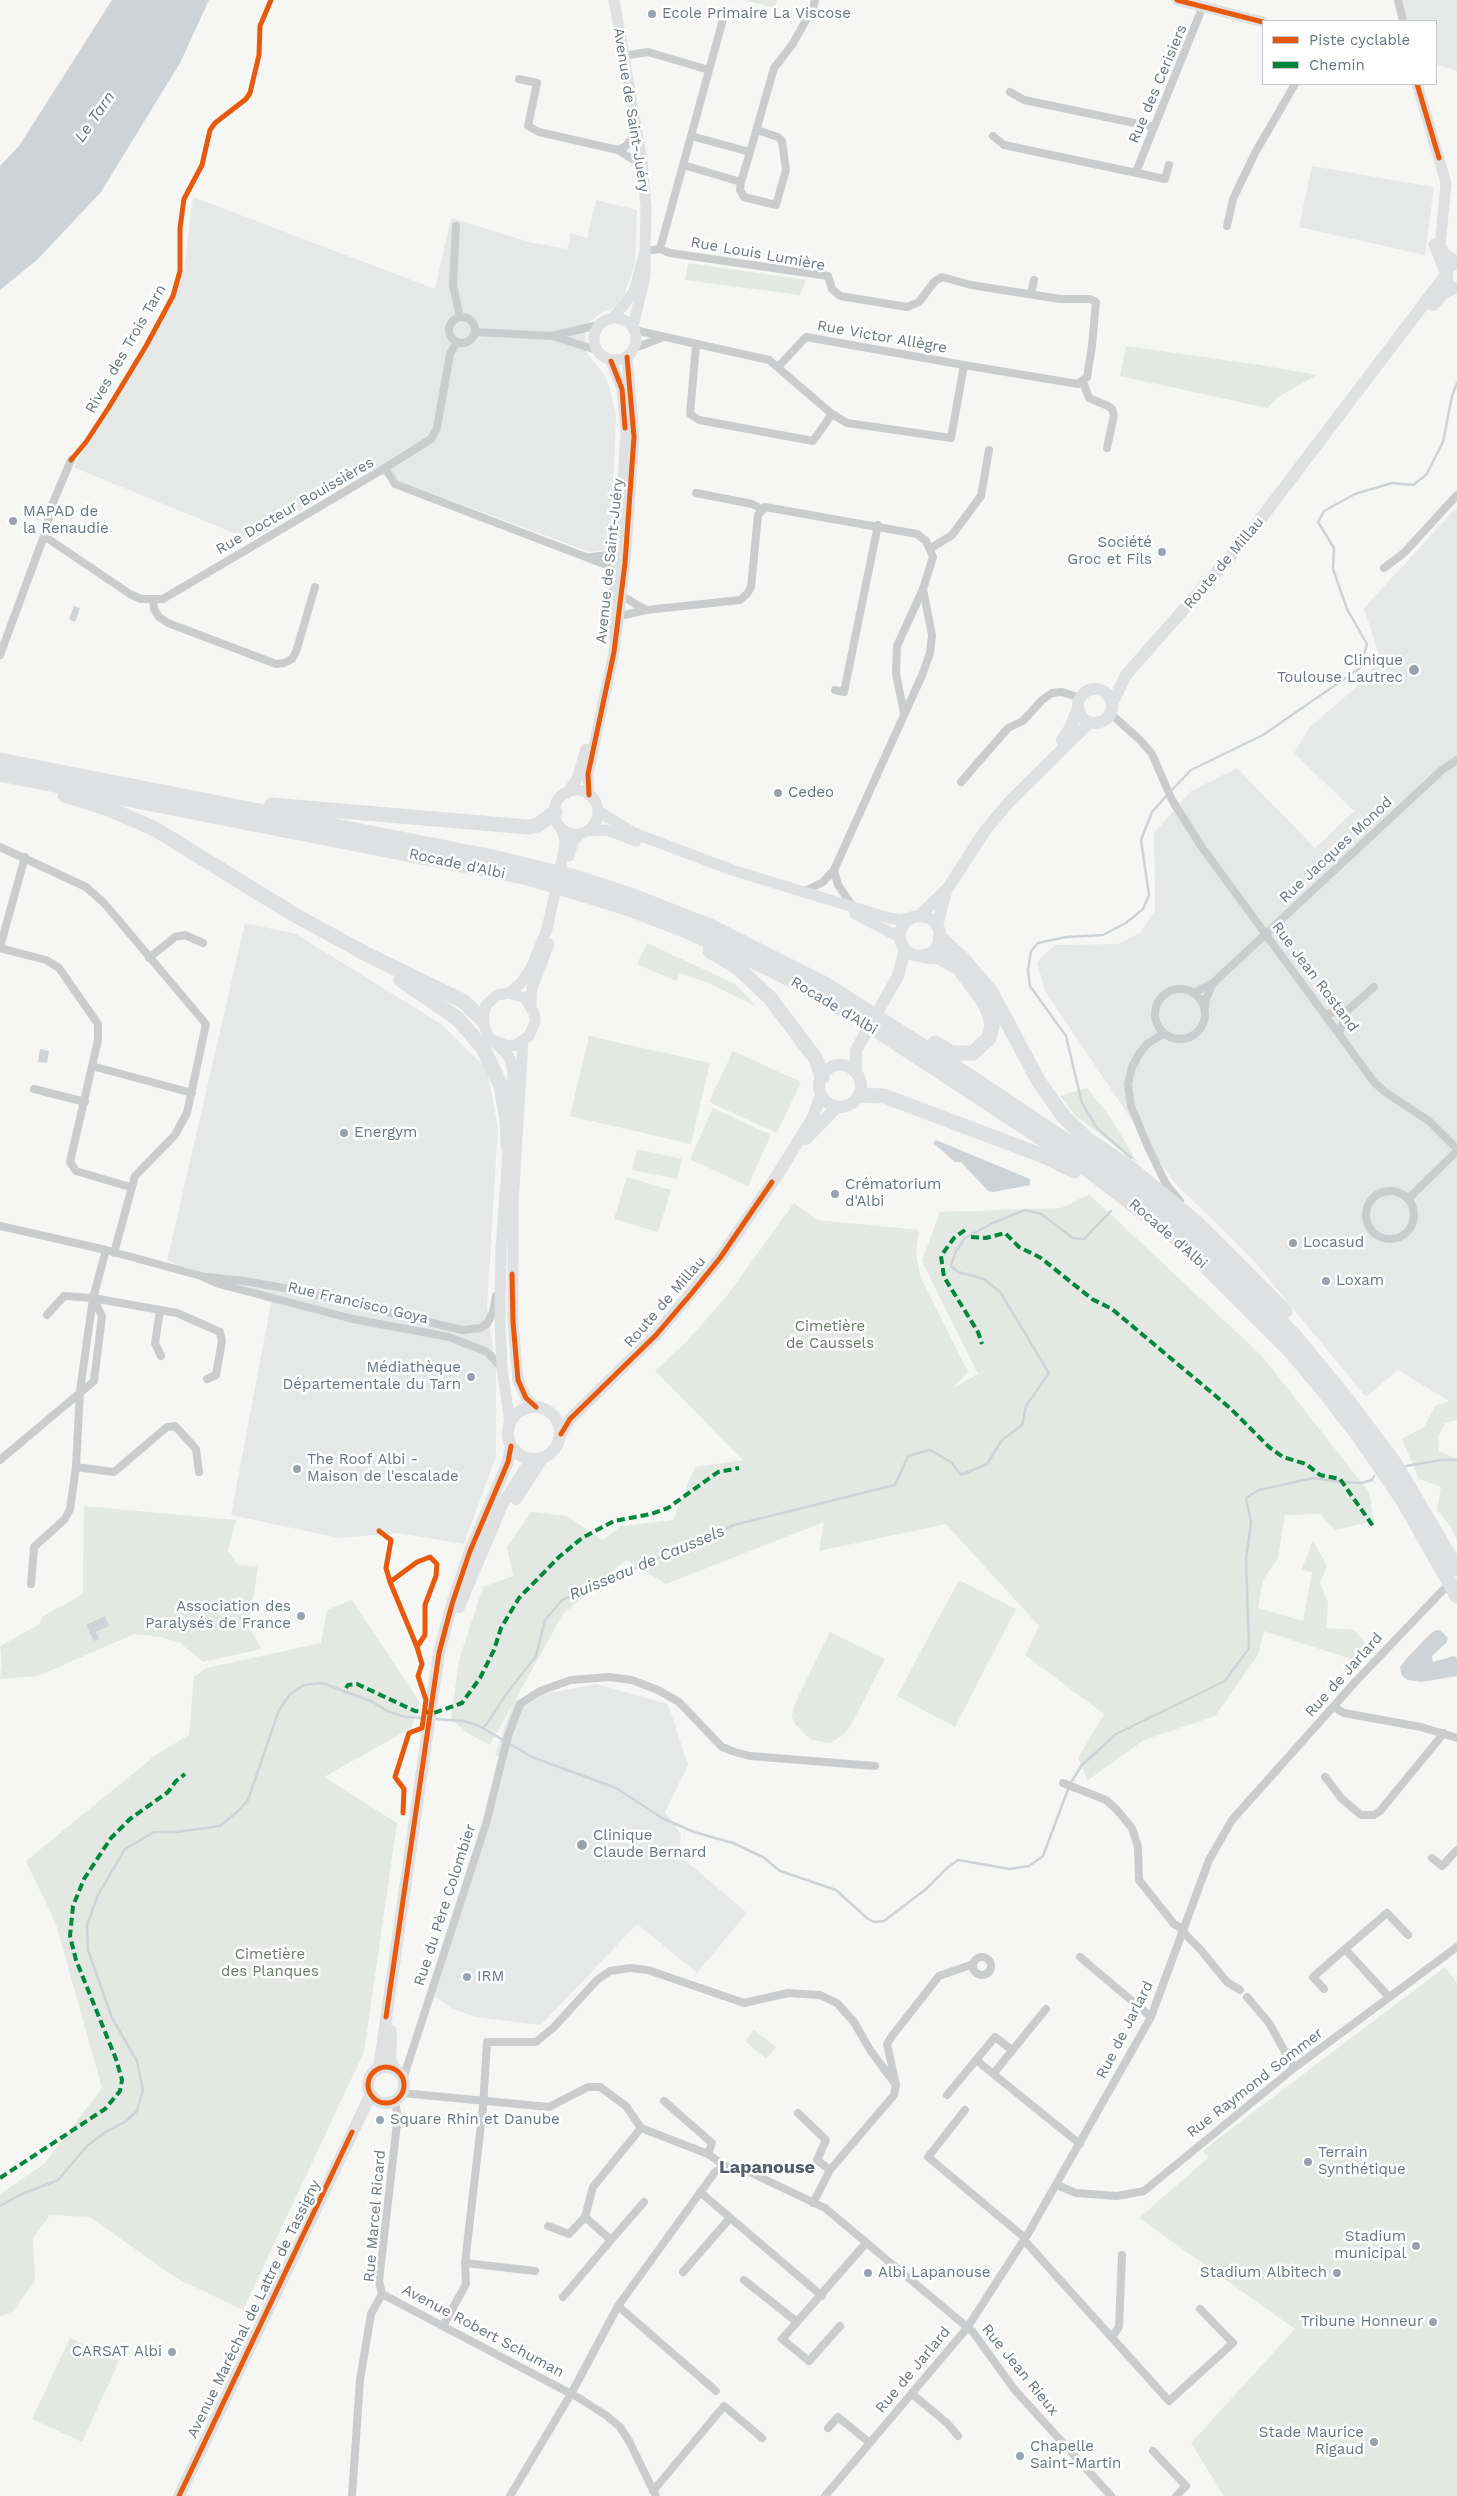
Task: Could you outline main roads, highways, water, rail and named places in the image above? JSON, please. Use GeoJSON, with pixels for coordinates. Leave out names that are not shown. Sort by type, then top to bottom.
{"type":"FeatureCollection","features":[{"type":"Feature","properties":{"kind":"highway","name":"Rocade d'Albi"},"geometry":{"type":"LineString","coordinates":[[0,760],[488,856],[572,876],[633,896],[710,926],[780,960],[886,1022],[1110,1170],[1175,1220],[1218,1258],[1294,1335],[1346,1396],[1394,1462],[1452,1582]]}},
{"type":"Feature","properties":{"kind":"highway","name":"Rocade d'Albi"},"geometry":{"type":"LineString","coordinates":[[0,774],[465,864],[528,878],[627,908],[737,954],[836,1005],[1082,1165],[1181,1242],[1291,1352],[1323,1390],[1361,1439],[1404,1502],[1452,1582]]}},
{"type":"Feature","properties":{"kind":"highway"},"geometry":{"type":"LineString","coordinates":[[17,777],[44,790],[109,809],[137,820],[444,1008],[471,1033],[483,1048],[501,1086],[507,1120],[508,1145]]}},
{"type":"Feature","properties":{"kind":"highway"},"geometry":{"type":"LineString","coordinates":[[220,804],[240,801],[528,827],[538,825],[555,812]]}},
{"type":"Feature","properties":{"kind":"highway"},"geometry":{"type":"LineString","coordinates":[[627,908],[641,920],[723,958],[754,981],[770,998],[816,1059],[822,1077]]}},
{"type":"Feature","properties":{"kind":"highway"},"geometry":{"type":"LineString","coordinates":[[293,914],[368,955],[463,1001],[482,1019]]}},
{"type":"Feature","properties":{"kind":"highway"},"geometry":{"type":"LineString","coordinates":[[938,932],[991,992],[1039,1082],[1064,1117],[1087,1139],[1134,1171],[1196,1222],[1252,1275],[1310,1340],[1351,1391],[1394,1462]]}},
{"type":"Feature","properties":{"kind":"highway"},"geometry":{"type":"LineString","coordinates":[[886,1022],[900,1024],[952,1052],[962,1055],[973,1053],[989,1038],[992,1027],[990,1016],[976,989],[959,968],[939,957],[922,956]]}},
{"type":"Feature","properties":{"kind":"highway"},"geometry":{"type":"LineString","coordinates":[[860,1095],[884,1096],[1046,1156],[1067,1166],[1116,1196],[1130,1201]]}},
{"type":"Feature","properties":{"kind":"main road","name":"Avenue de Saint-Juéry"},"geometry":{"type":"LineString","coordinates":[[614,0],[642,161],[646,207],[645,276],[633,329]]}},
{"type":"Feature","properties":{"kind":"main road"},"geometry":{"type":"LineString","coordinates":[[1177,0],[1262,22]]}},
{"type":"Feature","properties":{"kind":"main road"},"geometry":{"type":"LineString","coordinates":[[1417,85],[1445,174],[1446,192],[1440,246],[1445,254],[1456,261]]}},
{"type":"Feature","properties":{"kind":"main road"},"geometry":{"type":"LineString","coordinates":[[1439,158],[1440,183],[1434,228],[1434,246],[1448,283],[1455,288]]}},
{"type":"Feature","properties":{"kind":"main road","name":"Avenue de Saint-Juéry"},"geometry":{"type":"LineString","coordinates":[[613,318],[634,292],[645,251]]}},
{"type":"Feature","properties":{"kind":"main road","name":"Route de Millau"},"geometry":{"type":"LineString","coordinates":[[1095,689],[1112,684],[1126,675],[1243,542],[1318,446],[1445,274],[1449,265],[1456,261]]}},
{"type":"Feature","properties":{"kind":"main road","name":"Route de Millau"},"geometry":{"type":"LineString","coordinates":[[1318,446],[1355,404],[1438,300],[1455,288]]}},
{"type":"Feature","properties":{"kind":"main road"},"geometry":{"type":"LineString","coordinates":[[613,318],[624,320],[633,329],[631,353],[611,361],[596,350],[593,339],[598,325],[613,318]]}},
{"type":"Feature","properties":{"kind":"main road","name":"Avenue de Saint-Juéry"},"geometry":{"type":"LineString","coordinates":[[589,795],[588,774],[620,616],[622,596],[634,437],[631,353]]}},
{"type":"Feature","properties":{"kind":"main road","name":"Avenue de Saint-Juéry"},"geometry":{"type":"LineString","coordinates":[[567,793],[577,779],[584,758],[607,650],[617,568],[626,434],[622,389],[611,361]]}},
{"type":"Feature","properties":{"kind":"main road","name":"Route de Millau"},"geometry":{"type":"LineString","coordinates":[[1111,708],[1126,675]]}},
{"type":"Feature","properties":{"kind":"main road"},"geometry":{"type":"LineString","coordinates":[[1046,763],[1070,728],[1079,703],[1084,693],[1095,689],[1106,693],[1111,708],[1100,722],[1090,722],[1082,717],[1079,703]]}},
{"type":"Feature","properties":{"kind":"main road"},"geometry":{"type":"LineString","coordinates":[[899,937],[904,923],[916,916],[948,888],[984,832],[1046,763],[1090,722]]}},
{"type":"Feature","properties":{"kind":"main road"},"geometry":{"type":"LineString","coordinates":[[492,1040],[508,1046],[523,1041],[529,1036],[535,1022],[531,1004],[532,988],[549,944],[567,852],[573,842],[595,823],[598,811],[594,799],[589,795],[575,791],[567,793],[558,800],[555,812],[565,839],[567,852]]}},
{"type":"Feature","properties":{"kind":"main road"},"geometry":{"type":"LineString","coordinates":[[598,811],[634,833],[684,853],[889,918],[901,920],[916,916],[932,920],[938,932]]}},
{"type":"Feature","properties":{"kind":"main road"},"geometry":{"type":"LineString","coordinates":[[561,828],[570,833],[606,830],[696,864],[861,916],[899,937],[905,950],[898,976],[857,1048],[840,1065]]}},
{"type":"Feature","properties":{"kind":"main road"},"geometry":{"type":"LineString","coordinates":[[898,976],[922,956],[933,951],[948,888]]}},
{"type":"Feature","properties":{"kind":"main road"},"geometry":{"type":"LineString","coordinates":[[396,1961],[390,2054],[398,2073],[387,2098],[368,2082],[370,2076],[379,2068],[396,1961],[439,1653],[452,1604],[470,1551],[508,1462],[511,1446],[508,1430],[510,1423],[502,1368],[501,1249],[513,1072],[510,1059],[487,1034],[482,1019],[486,1005],[492,999],[510,993],[521,983],[531,968],[554,912]]}},
{"type":"Feature","properties":{"kind":"main road"},"geometry":{"type":"LineString","coordinates":[[905,950],[922,956]]}},
{"type":"Feature","properties":{"kind":"main road"},"geometry":{"type":"LineString","coordinates":[[510,993],[525,998],[531,1004]]}},
{"type":"Feature","properties":{"kind":"main road"},"geometry":{"type":"LineString","coordinates":[[432,1701],[457,1612],[482,1551],[536,1460],[556,1448],[561,1434],[560,1426],[554,1415],[536,1407],[526,1398],[518,1380],[513,1322],[513,1203],[523,1041]]}},
{"type":"Feature","properties":{"kind":"main road"},"geometry":{"type":"LineString","coordinates":[[856,1072],[848,1066],[840,1065],[831,1068],[822,1077],[820,1083],[821,1095],[828,1103],[837,1107],[850,1105],[860,1095],[861,1083],[856,1072],[857,1048]]}},
{"type":"Feature","properties":{"kind":"main road","name":"Route de Millau"},"geometry":{"type":"LineString","coordinates":[[561,1434],[570,1420],[656,1335],[720,1258],[776,1177],[812,1118],[821,1095]]}},
{"type":"Feature","properties":{"kind":"main road","name":"Route de Millau"},"geometry":{"type":"LineString","coordinates":[[776,1177],[812,1131],[837,1107]]}},
{"type":"Feature","properties":{"kind":"main road","name":"Route de Millau"},"geometry":{"type":"LineString","coordinates":[[554,1415],[573,1406],[652,1331],[666,1322]]}},
{"type":"Feature","properties":{"kind":"main road"},"geometry":{"type":"LineString","coordinates":[[510,1423],[521,1411],[536,1407]]}},
{"type":"Feature","properties":{"kind":"main road"},"geometry":{"type":"LineString","coordinates":[[511,1446],[522,1457],[536,1460]]}},
{"type":"Feature","properties":{"kind":"main road"},"geometry":{"type":"LineString","coordinates":[[379,2068],[398,2073]]}},
{"type":"Feature","properties":{"kind":"main road","name":"Avenue Maréchal de Lattre de Tassigny"},"geometry":{"type":"LineString","coordinates":[[178,2496],[364,2108],[387,2098]]}},
{"type":"Feature","properties":{"kind":"water","name":"Le Tarn"},"geometry":{"type":"Polygon","coordinates":[[[112,0],[209,0],[180,63],[101,192],[38,259],[0,290],[0,166],[19,146],[112,0]]]}},
{"type":"Feature","properties":{"kind":"water"},"geometry":{"type":"Polygon","coordinates":[[[74,606],[80,608],[75,622],[69,619],[74,606]]]}},
{"type":"Feature","properties":{"kind":"water"},"geometry":{"type":"Polygon","coordinates":[[[40,1049],[49,1051],[47,1063],[38,1062],[40,1049]]]}},
{"type":"Feature","properties":{"kind":"water"},"geometry":{"type":"Polygon","coordinates":[[[936,1140],[1030,1179],[1030,1185],[993,1192],[988,1191],[961,1162],[955,1162],[933,1143],[936,1140]]]}},
{"type":"Feature","properties":{"kind":"water"},"geometry":{"type":"Polygon","coordinates":[[[105,1616],[109,1626],[96,1632],[99,1639],[94,1641],[86,1625],[105,1616]]]}},
{"type":"Feature","properties":{"kind":"water"},"geometry":{"type":"Polygon","coordinates":[[[1440,1630],[1448,1638],[1447,1642],[1432,1656],[1433,1662],[1454,1656],[1457,1658],[1457,1676],[1421,1682],[1408,1680],[1402,1676],[1400,1667],[1407,1658],[1434,1631],[1440,1630]]]}},
{"type":"Feature","properties":{"kind":"waterway","name":"Ruisseau de Caussels"},"geometry":{"type":"LineString","coordinates":[[1171,791],[1191,770],[1263,735],[1360,668],[1367,644],[1347,609],[1333,569],[1334,548],[1318,522],[1324,511],[1355,494],[1392,483],[1413,485],[1426,475],[1443,442],[1452,396],[1457,383]]}},
{"type":"Feature","properties":{"kind":"waterway","name":"Ruisseau de Caussels"},"geometry":{"type":"LineString","coordinates":[[1131,1158],[1097,1128],[1082,1103],[1066,1036],[1030,986],[1028,970],[1031,951],[1038,943],[1066,937],[1103,935],[1126,923],[1143,909],[1149,895],[1141,840],[1152,812],[1167,795]]}},
{"type":"Feature","properties":{"kind":"waterway","name":"Ruisseau de Caussels"},"geometry":{"type":"LineString","coordinates":[[482,1728],[536,1656],[545,1620],[562,1600],[734,1525],[895,1485],[908,1456],[930,1450],[951,1462],[961,1475],[987,1464],[1002,1440],[1022,1425],[1026,1406],[1049,1373],[1000,1292],[984,1279],[958,1272],[951,1266],[955,1253],[965,1238],[993,1223],[1025,1210],[1041,1214],[1073,1238],[1084,1239],[1111,1211]]}},
{"type":"Feature","properties":{"kind":"waterway"},"geometry":{"type":"LineString","coordinates":[[1406,1466],[1442,1460],[1457,1460]]}},
{"type":"Feature","properties":{"kind":"waterway"},"geometry":{"type":"LineString","coordinates":[[1344,1482],[1361,1483],[1372,1480],[1374,1476]]}},
{"type":"Feature","properties":{"kind":"waterway"},"geometry":{"type":"LineString","coordinates":[[434,1719],[464,1721],[479,1726],[532,1757],[616,1788],[662,1818],[694,1832],[733,1843],[763,1857],[780,1871],[836,1890],[868,1919],[874,1922],[884,1921],[926,1889],[958,1860],[1010,1869],[1029,1866],[1043,1856],[1070,1784],[1082,1765],[1116,1734],[1225,1681],[1249,1648],[1246,1560],[1251,1522],[1246,1498],[1259,1490],[1313,1478],[1340,1482]]}},
{"type":"Feature","properties":{"kind":"waterway","name":"Ruisseau de Caussels"},"geometry":{"type":"LineString","coordinates":[[0,2206],[22,2194],[58,2180],[88,2145],[107,2131],[125,2122],[137,2111],[143,2090],[137,2061],[112,2018],[88,1950],[87,1925],[98,1895],[125,1849],[154,1832],[177,1832],[220,1826],[237,1812],[248,1800],[279,1710],[290,1694],[304,1685],[322,1683],[373,1702],[387,1711],[405,1717],[426,1718]]}},
{"type":"Feature","properties":{"kind":"place","name":"Ecole Primaire La Viscose"},"geometry":{"type":"Point","coordinates":[652,14]}},
{"type":"Feature","properties":{"kind":"place","name":"MAPAD de la Renaudie"},"geometry":{"type":"Point","coordinates":[13,521]}},
{"type":"Feature","properties":{"kind":"place","name":"Société Groc et Fils"},"geometry":{"type":"Point","coordinates":[1162,552]}},
{"type":"Feature","properties":{"kind":"place","name":"Clinique Toulouse Lautrec"},"geometry":{"type":"Point","coordinates":[1414,670]}},
{"type":"Feature","properties":{"kind":"place","name":"Cedeo"},"geometry":{"type":"Point","coordinates":[778,793]}},
{"type":"Feature","properties":{"kind":"place","name":"Energym"},"geometry":{"type":"Point","coordinates":[344,1133]}},
{"type":"Feature","properties":{"kind":"place","name":"Crématorium d'Albi"},"geometry":{"type":"Point","coordinates":[835,1194]}},
{"type":"Feature","properties":{"kind":"place","name":"Locasud"},"geometry":{"type":"Point","coordinates":[1293,1243]}},
{"type":"Feature","properties":{"kind":"place","name":"Loxam"},"geometry":{"type":"Point","coordinates":[1326,1281]}},
{"type":"Feature","properties":{"kind":"place","name":"Médiathèque Départementale du Tarn"},"geometry":{"type":"Point","coordinates":[471,1377]}},
{"type":"Feature","properties":{"kind":"place","name":"The Roof Albi - Maison de l'escalade"},"geometry":{"type":"Point","coordinates":[297,1469]}},
{"type":"Feature","properties":{"kind":"place","name":"Association des Paralysés de France"},"geometry":{"type":"Point","coordinates":[301,1616]}},
{"type":"Feature","properties":{"kind":"place","name":"Clinique Claude Bernard"},"geometry":{"type":"Point","coordinates":[582,1845]}},
{"type":"Feature","properties":{"kind":"place","name":"IRM"},"geometry":{"type":"Point","coordinates":[467,1977]}},
{"type":"Feature","properties":{"kind":"place","name":"Square Rhin et Danube"},"geometry":{"type":"Point","coordinates":[380,2120]}},
{"type":"Feature","properties":{"kind":"place","name":"Terrain Synthétique"},"geometry":{"type":"Point","coordinates":[1308,2162]}},
{"type":"Feature","properties":{"kind":"place","name":"Stadium municipal"},"geometry":{"type":"Point","coordinates":[1416,2246]}},
{"type":"Feature","properties":{"kind":"place","name":"Albi Lapanouse"},"geometry":{"type":"Point","coordinates":[868,2273]}},
{"type":"Feature","properties":{"kind":"place","name":"Stadium Albitech"},"geometry":{"type":"Point","coordinates":[1337,2273]}},
{"type":"Feature","properties":{"kind":"place","name":"Tribune Honneur"},"geometry":{"type":"Point","coordinates":[1433,2322]}},
{"type":"Feature","properties":{"kind":"place","name":"CARSAT Albi"},"geometry":{"type":"Point","coordinates":[172,2352]}},
{"type":"Feature","properties":{"kind":"place","name":"Stade Maurice Rigaud"},"geometry":{"type":"Point","coordinates":[1374,2442]}},
{"type":"Feature","properties":{"kind":"place","name":"Chapelle Saint-Martin"},"geometry":{"type":"Point","coordinates":[1020,2456]}},
{"type":"Feature","properties":{"kind":"district","name":"Lapanouse"},"geometry":{"type":"Point","coordinates":[767,2168]}},
{"type":"Feature","properties":{"kind":"park label","name":"Cimetière de Caussels"},"geometry":{"type":"Point","coordinates":[830,1336]}},
{"type":"Feature","properties":{"kind":"park label","name":"Cimetière des Planques"},"geometry":{"type":"Point","coordinates":[270,1964]}}]}
